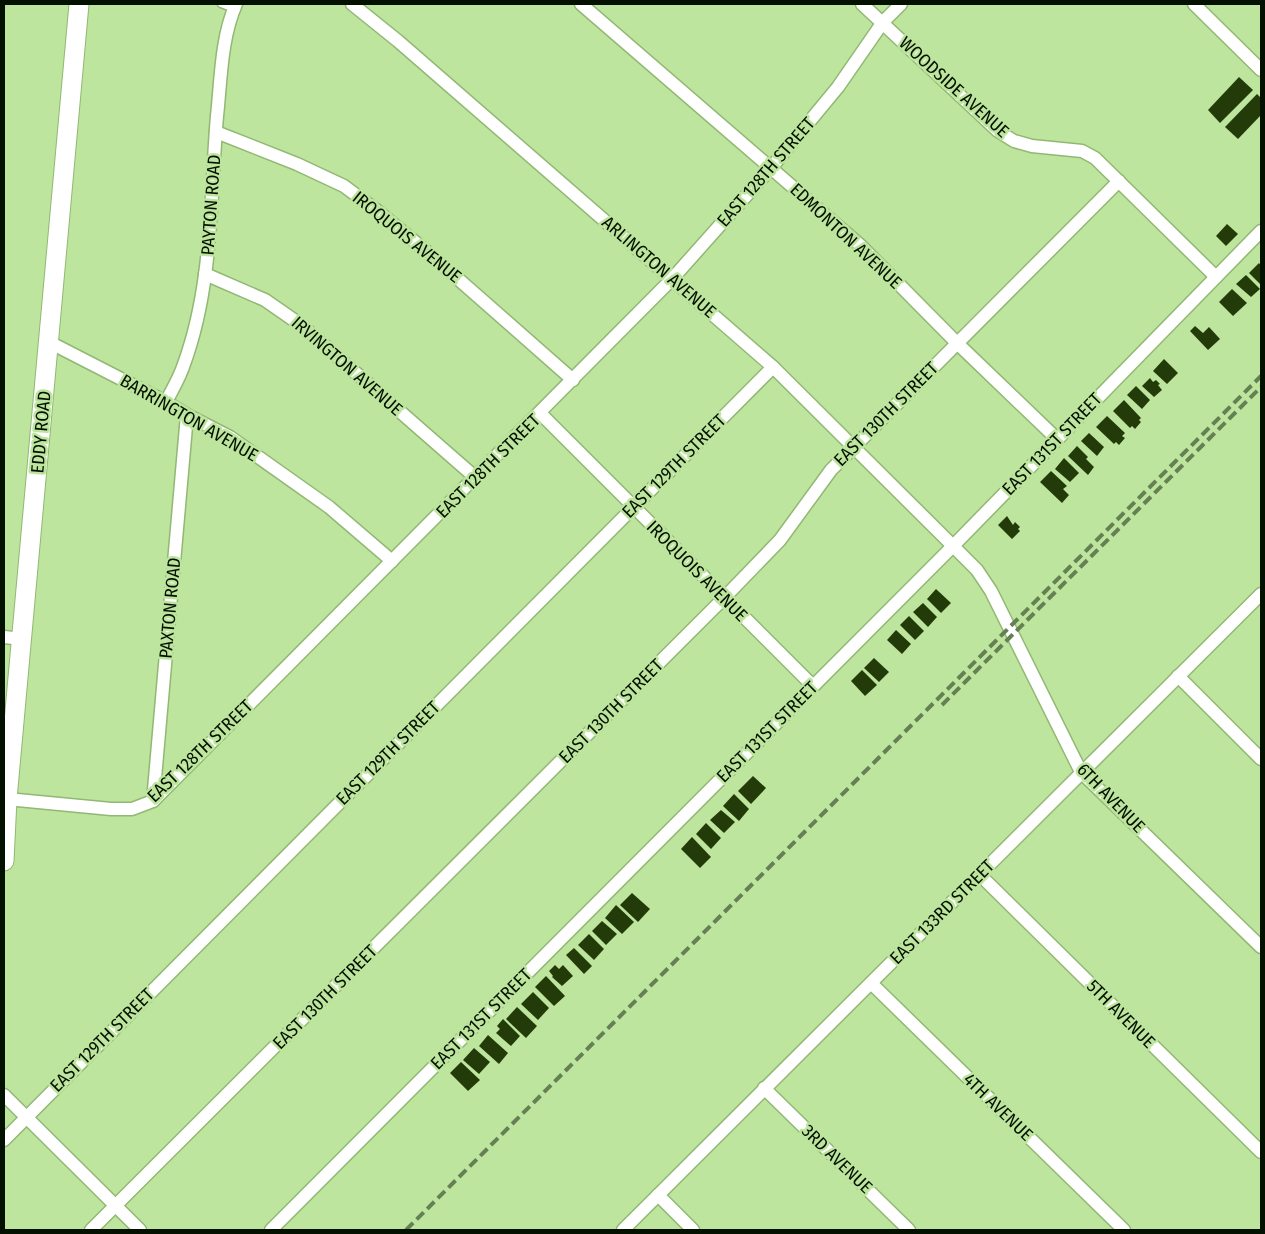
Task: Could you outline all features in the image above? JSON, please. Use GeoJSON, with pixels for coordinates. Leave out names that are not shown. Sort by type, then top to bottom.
{"type":"FeatureCollection","features":[{"type":"Feature","properties":{"kind":"street","name":"EDDY ROAD"},"geometry":{"type":"LineString","coordinates":[[4,861],[13,638],[49,342],[80,4]]}},
{"type":"Feature","properties":{"kind":"street","name":"ARLINGTON AVENUE"},"geometry":{"type":"LineString","coordinates":[[352,4],[398,41],[773,367],[953,546]]}},
{"type":"Feature","properties":{"kind":"street","name":"EDMONTON AVENUE"},"geometry":{"type":"LineString","coordinates":[[581,4],[861,246],[957,343],[1057,439]]}},
{"type":"Feature","properties":{"kind":"street","name":"WOODSIDE AVENUE"},"geometry":{"type":"LineString","coordinates":[[862,4],[998,131],[1014,141],[1032,146],[1082,151],[1095,158],[1216,277]]}},
{"type":"Feature","properties":{"kind":"street","name":"EAST 128TH STREET"},"geometry":{"type":"LineString","coordinates":[[7,799],[111,809],[132,809],[152,801],[540,414],[672,279],[771,168],[838,87],[883,22],[901,4]]}},
{"type":"Feature","properties":{"kind":"street"},"geometry":{"type":"LineString","coordinates":[[1194,4],[1261,70]]}},
{"type":"Feature","properties":{"kind":"street","name":"PAYTON ROAD"},"geometry":{"type":"LineString","coordinates":[[166,402],[184,365],[196,324],[206,274],[225,39],[235,6]]}},
{"type":"Feature","properties":{"kind":"street","name":"IROQUOIS AVENUE"},"geometry":{"type":"LineString","coordinates":[[216,132],[297,164],[344,186],[432,256],[573,380]]}},
{"type":"Feature","properties":{"kind":"street","name":"EAST 130TH STREET"},"geometry":{"type":"LineString","coordinates":[[91,1230],[724,598],[780,540],[831,470],[1119,181]]}},
{"type":"Feature","properties":{"kind":"street","name":"EAST 131ST STREET"},"geometry":{"type":"LineString","coordinates":[[271,1230],[953,546],[1261,231]]}},
{"type":"Feature","properties":{"kind":"street","name":"IRVINGTON AVENUE"},"geometry":{"type":"LineString","coordinates":[[206,274],[265,300],[301,325],[476,478]]}},
{"type":"Feature","properties":{"kind":"street","name":"BARRINGTON AVENUE"},"geometry":{"type":"LineString","coordinates":[[49,342],[230,437],[329,507],[392,561]]}},
{"type":"Feature","properties":{"kind":"street","name":"EAST 129TH STREET"},"geometry":{"type":"LineString","coordinates":[[4,1140],[773,367]]}},
{"type":"Feature","properties":{"kind":"street","name":"IROQUOIS AVENUE"},"geometry":{"type":"LineString","coordinates":[[540,414],[813,686]]}},
{"type":"Feature","properties":{"kind":"street","name":"PAXTON ROAD"},"geometry":{"type":"LineString","coordinates":[[152,801],[186,415]]}},
{"type":"Feature","properties":{"kind":"street","name":"6TH AVENUE"},"geometry":{"type":"LineString","coordinates":[[953,546],[977,570],[991,591],[1081,772],[1261,947]]}},
{"type":"Feature","properties":{"kind":"street","name":"EAST 133RD STREET"},"geometry":{"type":"LineString","coordinates":[[623,1230],[1261,594]]}},
{"type":"Feature","properties":{"kind":"street"},"geometry":{"type":"LineString","coordinates":[[1178,676],[1261,759]]}},
{"type":"Feature","properties":{"kind":"street","name":"5TH AVENUE"},"geometry":{"type":"LineString","coordinates":[[980,875],[1261,1152]]}},
{"type":"Feature","properties":{"kind":"street","name":"4TH AVENUE"},"geometry":{"type":"LineString","coordinates":[[871,983],[1124,1230]]}},
{"type":"Feature","properties":{"kind":"street","name":"3RD AVENUE"},"geometry":{"type":"LineString","coordinates":[[764,1088],[909,1230]]}},
{"type":"Feature","properties":{"kind":"street"},"geometry":{"type":"LineString","coordinates":[[4,1095],[140,1230]]}},
{"type":"Feature","properties":{"kind":"street"},"geometry":{"type":"LineString","coordinates":[[658,1195],[693,1230]]}},
{"type":"Feature","properties":{"kind":"lane"},"geometry":{"type":"LineString","coordinates":[[221,4],[235,6]]}},
{"type":"Feature","properties":{"kind":"building"},"geometry":{"type":"Polygon","coordinates":[[[1239,77],[1253,90],[1220,123],[1208,110],[1239,77]]]}},
{"type":"Feature","properties":{"kind":"building"},"geometry":{"type":"Polygon","coordinates":[[[1257,94],[1261,98],[1261,115],[1238,139],[1225,127],[1257,94]]]}},
{"type":"Feature","properties":{"kind":"building"},"geometry":{"type":"Polygon","coordinates":[[[1227,224],[1238,234],[1226,246],[1216,236],[1227,224]]]}},
{"type":"Feature","properties":{"kind":"building"},"geometry":{"type":"Polygon","coordinates":[[[1259,263],[1261,266],[1261,285],[1249,273],[1259,263]]]}},
{"type":"Feature","properties":{"kind":"building"},"geometry":{"type":"Polygon","coordinates":[[[1246,275],[1260,289],[1251,297],[1236,284],[1246,275]]]}},
{"type":"Feature","properties":{"kind":"building"},"geometry":{"type":"Polygon","coordinates":[[[1232,289],[1247,303],[1233,316],[1219,302],[1232,289]]]}},
{"type":"Feature","properties":{"kind":"building"},"geometry":{"type":"Polygon","coordinates":[[[1195,326],[1203,333],[1209,327],[1220,339],[1208,350],[1190,331],[1195,326]]]}},
{"type":"Feature","properties":{"kind":"building"},"geometry":{"type":"Polygon","coordinates":[[[1164,359],[1178,373],[1167,384],[1153,371],[1164,359]]]}},
{"type":"Feature","properties":{"kind":"building"},"geometry":{"type":"Polygon","coordinates":[[[1150,378],[1153,382],[1156,380],[1160,384],[1158,385],[1162,390],[1154,397],[1142,386],[1150,378]]]}},
{"type":"Feature","properties":{"kind":"building"},"geometry":{"type":"Polygon","coordinates":[[[1136,386],[1150,400],[1142,409],[1127,395],[1136,386]]]}},
{"type":"Feature","properties":{"kind":"building"},"geometry":{"type":"Polygon","coordinates":[[[1124,400],[1141,418],[1139,420],[1141,422],[1135,429],[1132,426],[1130,428],[1113,411],[1124,400]]]}},
{"type":"Feature","properties":{"kind":"building"},"geometry":{"type":"Polygon","coordinates":[[[1107,416],[1125,433],[1122,436],[1125,438],[1119,445],[1116,442],[1114,444],[1096,427],[1107,416]]]}},
{"type":"Feature","properties":{"kind":"building"},"geometry":{"type":"Polygon","coordinates":[[[1089,433],[1104,447],[1097,456],[1081,441],[1089,433]]]}},
{"type":"Feature","properties":{"kind":"building"},"geometry":{"type":"Polygon","coordinates":[[[1077,446],[1088,457],[1086,459],[1094,467],[1088,475],[1068,456],[1077,446]]]}},
{"type":"Feature","properties":{"kind":"building"},"geometry":{"type":"Polygon","coordinates":[[[1064,458],[1079,473],[1070,482],[1055,469],[1064,458]]]}},
{"type":"Feature","properties":{"kind":"building"},"geometry":{"type":"Polygon","coordinates":[[[1051,471],[1067,486],[1063,489],[1069,495],[1062,503],[1040,482],[1051,471]]]}},
{"type":"Feature","properties":{"kind":"building"},"geometry":{"type":"Polygon","coordinates":[[[1007,516],[1013,525],[1015,522],[1020,527],[1018,529],[1020,531],[1012,539],[998,525],[1007,516]]]}},
{"type":"Feature","properties":{"kind":"building"},"geometry":{"type":"Polygon","coordinates":[[[936,589],[951,603],[941,613],[927,599],[936,589]]]}},
{"type":"Feature","properties":{"kind":"building"},"geometry":{"type":"Polygon","coordinates":[[[923,603],[937,617],[928,627],[913,612],[923,603]]]}},
{"type":"Feature","properties":{"kind":"building"},"geometry":{"type":"Polygon","coordinates":[[[909,616],[924,631],[915,640],[900,625],[909,616]]]}},
{"type":"Feature","properties":{"kind":"building"},"geometry":{"type":"Polygon","coordinates":[[[896,630],[911,644],[902,654],[887,640],[896,630]]]}},
{"type":"Feature","properties":{"kind":"building"},"geometry":{"type":"Polygon","coordinates":[[[874,658],[889,672],[879,682],[864,668],[874,658]]]}},
{"type":"Feature","properties":{"kind":"building"},"geometry":{"type":"Polygon","coordinates":[[[862,670],[877,685],[865,696],[851,681],[862,670]]]}},
{"type":"Feature","properties":{"kind":"building"},"geometry":{"type":"Polygon","coordinates":[[[753,776],[766,788],[751,804],[738,791],[753,776]]]}},
{"type":"Feature","properties":{"kind":"building"},"geometry":{"type":"Polygon","coordinates":[[[734,794],[749,809],[739,821],[723,806],[734,794]]]}},
{"type":"Feature","properties":{"kind":"building"},"geometry":{"type":"Polygon","coordinates":[[[721,810],[735,822],[724,833],[710,820],[721,810]]]}},
{"type":"Feature","properties":{"kind":"building"},"geometry":{"type":"Polygon","coordinates":[[[706,823],[721,838],[711,849],[696,834],[706,823]]]}},
{"type":"Feature","properties":{"kind":"building"},"geometry":{"type":"Polygon","coordinates":[[[692,837],[711,857],[700,868],[681,849],[692,837]]]}},
{"type":"Feature","properties":{"kind":"building"},"geometry":{"type":"Polygon","coordinates":[[[632,893],[650,909],[638,922],[620,905],[632,893]]]}},
{"type":"Feature","properties":{"kind":"building"},"geometry":{"type":"Polygon","coordinates":[[[616,905],[634,922],[622,934],[605,918],[616,905]]]}},
{"type":"Feature","properties":{"kind":"building"},"geometry":{"type":"Polygon","coordinates":[[[602,921],[617,934],[606,945],[592,931],[602,921]]]}},
{"type":"Feature","properties":{"kind":"building"},"geometry":{"type":"Polygon","coordinates":[[[589,934],[604,949],[594,960],[578,945],[589,934]]]}},
{"type":"Feature","properties":{"kind":"building"},"geometry":{"type":"Polygon","coordinates":[[[574,948],[592,966],[584,974],[566,955],[574,948]]]}},
{"type":"Feature","properties":{"kind":"building"},"geometry":{"type":"Polygon","coordinates":[[[555,965],[559,969],[563,965],[573,976],[562,986],[552,977],[549,971],[555,965]]]}},
{"type":"Feature","properties":{"kind":"building"},"geometry":{"type":"Polygon","coordinates":[[[546,976],[565,996],[554,1006],[535,987],[546,976]]]}},
{"type":"Feature","properties":{"kind":"building"},"geometry":{"type":"Polygon","coordinates":[[[533,992],[549,1008],[538,1020],[521,1004],[533,992]]]}},
{"type":"Feature","properties":{"kind":"building"},"geometry":{"type":"Polygon","coordinates":[[[517,1007],[537,1026],[526,1038],[506,1019],[517,1007]]]}},
{"type":"Feature","properties":{"kind":"building"},"geometry":{"type":"Polygon","coordinates":[[[503,1019],[520,1036],[511,1046],[496,1033],[500,1029],[497,1026],[503,1019]]]}},
{"type":"Feature","properties":{"kind":"building"},"geometry":{"type":"Polygon","coordinates":[[[488,1035],[508,1053],[499,1064],[479,1046],[488,1035]]]}},
{"type":"Feature","properties":{"kind":"building"},"geometry":{"type":"Polygon","coordinates":[[[474,1048],[490,1062],[479,1074],[463,1060],[474,1048]]]}},
{"type":"Feature","properties":{"kind":"building"},"geometry":{"type":"Polygon","coordinates":[[[461,1062],[480,1080],[468,1091],[450,1073],[461,1062]]]}},
{"type":"Feature","properties":{"kind":"railway"},"geometry":{"type":"LineString","coordinates":[[406,1230],[1261,376]]}},
{"type":"Feature","properties":{"kind":"railway"},"geometry":{"type":"LineString","coordinates":[[942,705],[1261,387]]}}]}
